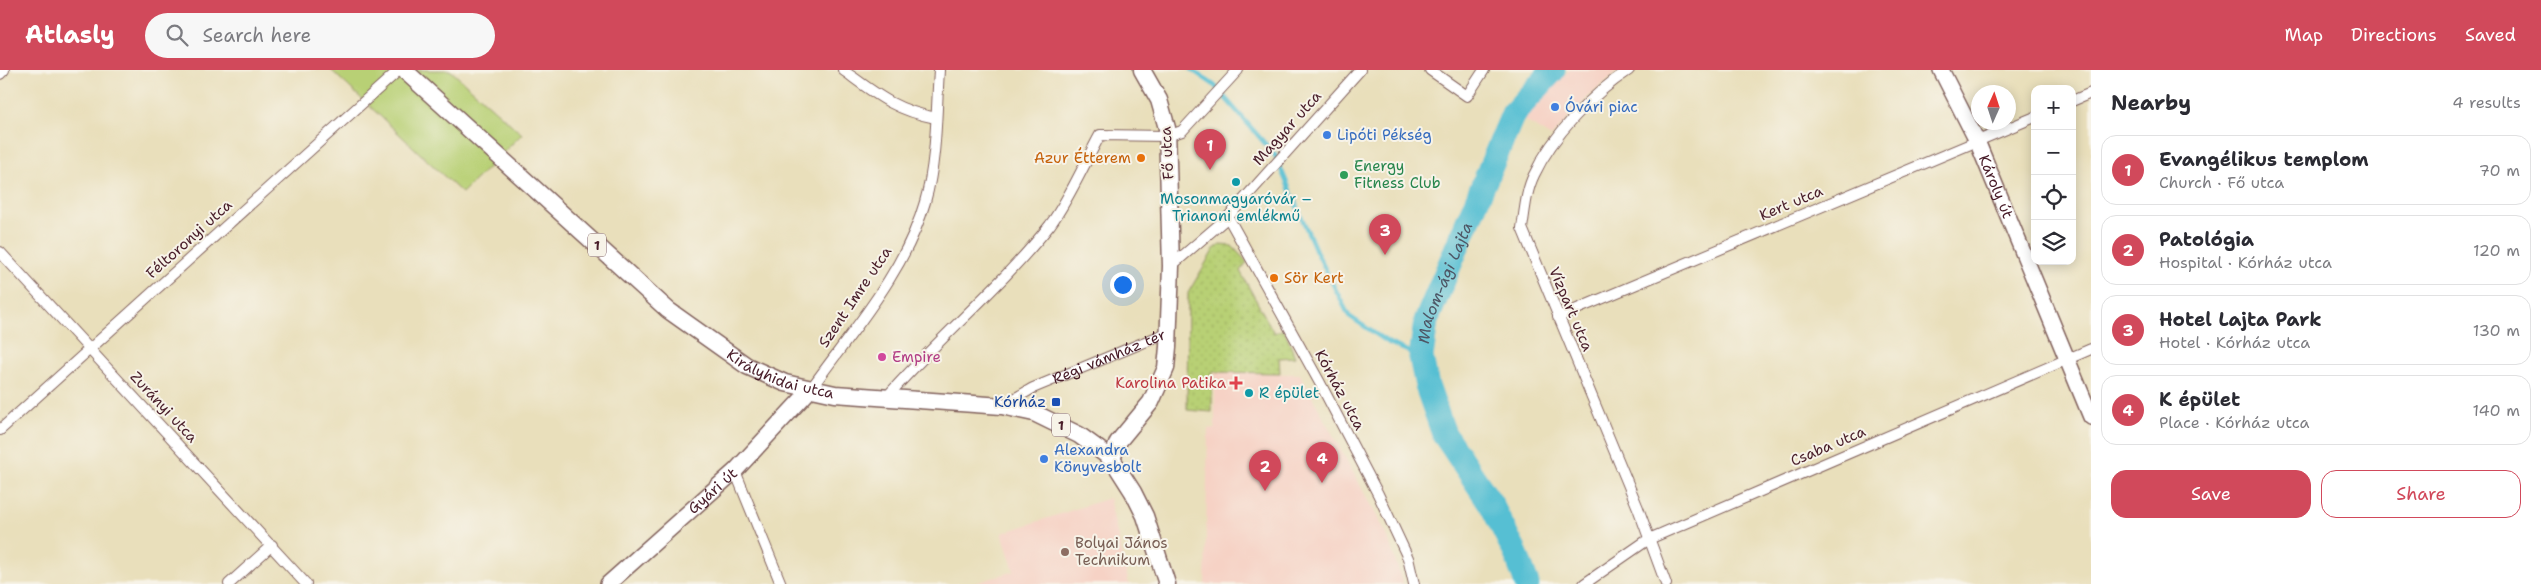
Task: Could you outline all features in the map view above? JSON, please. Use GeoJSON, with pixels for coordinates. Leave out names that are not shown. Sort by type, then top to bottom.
{"type":"FeatureCollection","features":[{"type":"Feature","properties":{"kind":"main road","name":"Királyhidai utca"},"geometry":{"type":"LineString","coordinates":[[404,70],[668,310],[746,366],[784,383],[810,390],[885,399],[1002,406],[1034,413],[1054,421],[1079,435],[1112,459],[1145,516],[1167,584]]}},
{"type":"Feature","properties":{"kind":"main road","name":"Fő utca"},"geometry":{"type":"LineString","coordinates":[[1142,70],[1159,100],[1167,136],[1171,266],[1169,332]]}},
{"type":"Feature","properties":{"kind":"main road","name":"Régi vámház tér"},"geometry":{"type":"LineString","coordinates":[[1112,459],[1118,442],[1151,402],[1161,382],[1166,368],[1169,332]]}},
{"type":"Feature","properties":{"kind":"street"},"geometry":{"type":"LineString","coordinates":[[0,74],[4,70]]}},
{"type":"Feature","properties":{"kind":"street","name":"Féltoronyi utca"},"geometry":{"type":"LineString","coordinates":[[0,430],[399,70]]}},
{"type":"Feature","properties":{"kind":"street"},"geometry":{"type":"LineString","coordinates":[[843,70],[890,103],[910,113],[936,118]]}},
{"type":"Feature","properties":{"kind":"street","name":"Szent Imre utca"},"geometry":{"type":"LineString","coordinates":[[810,390],[896,268],[925,204],[932,173],[939,70]]}},
{"type":"Feature","properties":{"kind":"street"},"geometry":{"type":"LineString","coordinates":[[885,399],[905,376],[1003,281],[1052,223],[1100,135],[1167,136],[1182,131],[1238,70]]}},
{"type":"Feature","properties":{"kind":"street","name":"Magyar utca"},"geometry":{"type":"LineString","coordinates":[[1171,266],[1228,217],[1360,70]]}},
{"type":"Feature","properties":{"kind":"street"},"geometry":{"type":"LineString","coordinates":[[1430,70],[1467,96],[1484,70]]}},
{"type":"Feature","properties":{"kind":"street","name":"Vízpart utca"},"geometry":{"type":"LineString","coordinates":[[1629,70],[1596,96],[1574,118],[1542,162],[1534,176],[1526,201],[1522,228],[1638,508],[1666,584]]}},
{"type":"Feature","properties":{"kind":"street","name":"Károly út"},"geometry":{"type":"LineString","coordinates":[[1941,70],[1977,141],[2091,417]]}},
{"type":"Feature","properties":{"kind":"street"},"geometry":{"type":"LineString","coordinates":[[2076,99],[2091,93]]}},
{"type":"Feature","properties":{"kind":"street","name":"Kert utca"},"geometry":{"type":"LineString","coordinates":[[1558,317],[2031,119]]}},
{"type":"Feature","properties":{"kind":"street","name":"Kórház utca"},"geometry":{"type":"LineString","coordinates":[[1228,217],[1235,226],[1378,494],[1408,558],[1414,584]]}},
{"type":"Feature","properties":{"kind":"street","name":"Zurányi utca"},"geometry":{"type":"LineString","coordinates":[[0,252],[306,584]]}},
{"type":"Feature","properties":{"kind":"street","name":"Régi vámház tér"},"geometry":{"type":"LineString","coordinates":[[1002,406],[1034,388],[1169,332]]}},
{"type":"Feature","properties":{"kind":"street","name":"Csaba utca"},"geometry":{"type":"LineString","coordinates":[[1584,584],[1649,539],[2091,349]]}},
{"type":"Feature","properties":{"kind":"street","name":"Gyári út"},"geometry":{"type":"LineString","coordinates":[[608,584],[735,471],[810,390]]}},
{"type":"Feature","properties":{"kind":"street"},"geometry":{"type":"LineString","coordinates":[[735,471],[781,584]]}},
{"type":"Feature","properties":{"kind":"street"},"geometry":{"type":"LineString","coordinates":[[229,584],[272,545]]}},
{"type":"Feature","properties":{"kind":"shaded area","name":"Óvári piac"},"geometry":{"type":"Polygon","coordinates":[[[1569,70],[1619,70],[1589,96],[1551,137],[1521,118],[1569,70]]]}},
{"type":"Feature","properties":{"kind":"shaded area"},"geometry":{"type":"Polygon","coordinates":[[[1215,373],[1300,374],[1387,535],[1403,584],[1205,584],[1208,429],[1215,428],[1215,373]]]}},
{"type":"Feature","properties":{"kind":"shaded area","name":"Bolyai János Technikum"},"geometry":{"type":"Polygon","coordinates":[[[1109,498],[1129,584],[973,584],[1014,571],[1002,533],[1109,498]]]}},
{"type":"Feature","properties":{"kind":"green space"},"geometry":{"type":"Polygon","coordinates":[[[331,70],[450,70],[522,134],[462,193],[331,70]]]}},
{"type":"Feature","properties":{"kind":"green space"},"geometry":{"type":"Polygon","coordinates":[[[1220,245],[1232,246],[1247,262],[1240,271],[1274,333],[1284,329],[1295,357],[1279,358],[1280,373],[1212,372],[1212,412],[1187,410],[1188,293],[1214,249],[1220,245]]]}},
{"type":"Feature","properties":{"kind":"waterway"},"geometry":{"type":"LineString","coordinates":[[1192,70],[1214,85],[1275,155],[1316,251],[1349,316],[1389,343],[1421,357]]}},
{"type":"Feature","properties":{"kind":"waterway","name":"Malom-ági Lajta"},"geometry":{"type":"LineString","coordinates":[[1527,584],[1516,554],[1491,504],[1444,434],[1427,386],[1421,357],[1426,321],[1513,114],[1553,70]]}},
{"type":"Feature","properties":{"kind":"place","name":"Óvári piac"},"geometry":{"type":"Point","coordinates":[1555,107]}},
{"type":"Feature","properties":{"kind":"place","name":"Lipóti Pékség"},"geometry":{"type":"Point","coordinates":[1327,135]}},
{"type":"Feature","properties":{"kind":"place","name":"Azur Étterem"},"geometry":{"type":"Point","coordinates":[1141,158]}},
{"type":"Feature","properties":{"kind":"place","name":"Evangélikus templom"},"geometry":{"type":"Point","coordinates":[1210,170]}},
{"type":"Feature","properties":{"kind":"place","name":"Energy Fitness Club"},"geometry":{"type":"Point","coordinates":[1344,175]}},
{"type":"Feature","properties":{"kind":"place","name":"Mosonmagyaróvár – Trianoni emlékmű"},"geometry":{"type":"Point","coordinates":[1236,182]}},
{"type":"Feature","properties":{"kind":"place","name":"Hotel Lajta Park"},"geometry":{"type":"Point","coordinates":[1385,255]}},
{"type":"Feature","properties":{"kind":"place","name":"Sör Kert"},"geometry":{"type":"Point","coordinates":[1274,278]}},
{"type":"Feature","properties":{"kind":"place","name":"Empire"},"geometry":{"type":"Point","coordinates":[882,357]}},
{"type":"Feature","properties":{"kind":"place","name":"Karolina Patika"},"geometry":{"type":"Point","coordinates":[1236,383]}},
{"type":"Feature","properties":{"kind":"place","name":"R épület"},"geometry":{"type":"Point","coordinates":[1249,393]}},
{"type":"Feature","properties":{"kind":"place","name":"Kórház"},"geometry":{"type":"Point","coordinates":[1056,402]}},
{"type":"Feature","properties":{"kind":"place","name":"Alexandra Könyvesbolt"},"geometry":{"type":"Point","coordinates":[1044,459]}},
{"type":"Feature","properties":{"kind":"place","name":"K épület"},"geometry":{"type":"Point","coordinates":[1322,483]}},
{"type":"Feature","properties":{"kind":"place","name":"Patológia"},"geometry":{"type":"Point","coordinates":[1265,491]}},
{"type":"Feature","properties":{"kind":"place","name":"Bolyai János Technikum"},"geometry":{"type":"Point","coordinates":[1065,552]}}]}
